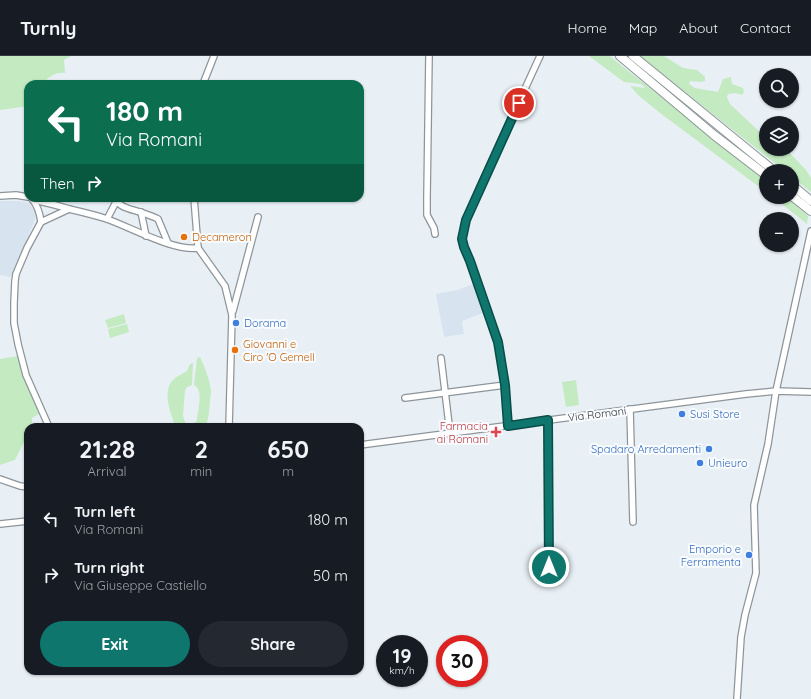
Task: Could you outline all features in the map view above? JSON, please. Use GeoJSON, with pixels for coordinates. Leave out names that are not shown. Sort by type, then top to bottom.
{"type":"FeatureCollection","features":[{"type":"Feature","properties":{"kind":"highway"},"geometry":{"type":"LineString","coordinates":[[620,56],[714,135],[759,170]]}},
{"type":"Feature","properties":{"kind":"highway"},"geometry":{"type":"LineString","coordinates":[[633,56],[765,164]]}},
{"type":"Feature","properties":{"kind":"highway"},"geometry":{"type":"LineString","coordinates":[[799,191],[811,201]]}},
{"type":"Feature","properties":{"kind":"highway"},"geometry":{"type":"LineString","coordinates":[[799,201],[811,210]]}},
{"type":"Feature","properties":{"kind":"street"},"geometry":{"type":"LineString","coordinates":[[205,80],[214,56]]}},
{"type":"Feature","properties":{"kind":"street"},"geometry":{"type":"LineString","coordinates":[[429,56],[427,197],[428,215],[435,234]]}},
{"type":"Feature","properties":{"kind":"street"},"geometry":{"type":"LineString","coordinates":[[508,426],[505,385],[498,342],[462,239],[466,220],[479,189],[540,56]]}},
{"type":"Feature","properties":{"kind":"street"},"geometry":{"type":"LineString","coordinates":[[0,196],[16,195],[24,197]]}},
{"type":"Feature","properties":{"kind":"street"},"geometry":{"type":"LineString","coordinates":[[33,202],[40,213],[41,222],[27,248],[16,274],[14,303],[16,330],[26,375],[47,423]]}},
{"type":"Feature","properties":{"kind":"street"},"geometry":{"type":"LineString","coordinates":[[45,202],[107,219],[131,228],[146,236],[184,249],[198,248]]}},
{"type":"Feature","properties":{"kind":"street"},"geometry":{"type":"LineString","coordinates":[[107,219],[115,202]]}},
{"type":"Feature","properties":{"kind":"street"},"geometry":{"type":"LineString","coordinates":[[118,202],[126,209],[141,212],[158,219],[168,243]]}},
{"type":"Feature","properties":{"kind":"street"},"geometry":{"type":"LineString","coordinates":[[194,202],[198,248],[225,286],[232,315]]}},
{"type":"Feature","properties":{"kind":"street"},"geometry":{"type":"LineString","coordinates":[[41,222],[69,209]]}},
{"type":"Feature","properties":{"kind":"street"},"geometry":{"type":"LineString","coordinates":[[141,212],[146,236]]}},
{"type":"Feature","properties":{"kind":"street"},"geometry":{"type":"LineString","coordinates":[[229,423],[232,315],[258,217]]}},
{"type":"Feature","properties":{"kind":"street"},"geometry":{"type":"LineString","coordinates":[[737,699],[740,637],[756,567],[754,505],[768,444],[776,391],[811,231]]}},
{"type":"Feature","properties":{"kind":"street"},"geometry":{"type":"LineString","coordinates":[[441,358],[450,433]]}},
{"type":"Feature","properties":{"kind":"street"},"geometry":{"type":"LineString","coordinates":[[405,398],[446,394],[505,385]]}},
{"type":"Feature","properties":{"kind":"street","name":"Via Romani"},"geometry":{"type":"LineString","coordinates":[[364,444],[776,391],[811,392]]}},
{"type":"Feature","properties":{"kind":"street"},"geometry":{"type":"LineString","coordinates":[[630,409],[633,522]]}},
{"type":"Feature","properties":{"kind":"street"},"geometry":{"type":"LineString","coordinates":[[548,420],[549,567]]}},
{"type":"Feature","properties":{"kind":"street"},"geometry":{"type":"LineString","coordinates":[[0,479],[24,486]]}},
{"type":"Feature","properties":{"kind":"street"},"geometry":{"type":"LineString","coordinates":[[0,524],[24,521]]}},
{"type":"Feature","properties":{"kind":"shaded area"},"geometry":{"type":"Polygon","coordinates":[[[0,201],[20,201],[29,203],[34,209],[36,217],[11,277],[0,275],[0,201]]]}},
{"type":"Feature","properties":{"kind":"shaded area"},"geometry":{"type":"Polygon","coordinates":[[[474,284],[483,313],[462,321],[464,334],[444,337],[436,294],[457,290],[474,284]]]}},
{"type":"Feature","properties":{"kind":"green space"},"geometry":{"type":"Polygon","coordinates":[[[0,56],[71,56],[64,60],[65,73],[58,73],[46,80],[24,80],[24,107],[0,110],[0,56]]]}},
{"type":"Feature","properties":{"kind":"green space"},"geometry":{"type":"Polygon","coordinates":[[[589,56],[610,56],[759,174],[759,187],[660,113],[638,95],[630,86],[645,88],[641,84],[624,82],[589,56]]]}},
{"type":"Feature","properties":{"kind":"green space"},"geometry":{"type":"Polygon","coordinates":[[[639,56],[664,56],[683,68],[697,70],[705,77],[705,81],[690,81],[689,84],[695,88],[718,92],[723,79],[731,77],[732,84],[743,88],[744,92],[742,95],[735,93],[728,94],[727,97],[730,104],[759,131],[759,151],[639,56]]]}},
{"type":"Feature","properties":{"kind":"green space"},"geometry":{"type":"Polygon","coordinates":[[[766,156],[793,156],[806,170],[811,178],[811,192],[799,183],[799,164],[776,164],[766,156]]]}},
{"type":"Feature","properties":{"kind":"green space"},"geometry":{"type":"Polygon","coordinates":[[[782,204],[795,204],[808,216],[807,224],[799,218],[799,212],[792,212],[782,204]]]}},
{"type":"Feature","properties":{"kind":"green space"},"geometry":{"type":"Polygon","coordinates":[[[124,314],[126,323],[108,328],[105,320],[124,314]]]}},
{"type":"Feature","properties":{"kind":"green space"},"geometry":{"type":"Polygon","coordinates":[[[127,324],[129,332],[110,338],[108,329],[127,324]]]}},
{"type":"Feature","properties":{"kind":"green space"},"geometry":{"type":"Polygon","coordinates":[[[18,356],[39,414],[32,418],[32,423],[24,423],[24,442],[15,460],[0,465],[0,359],[18,356]]]}},
{"type":"Feature","properties":{"kind":"green space"},"geometry":{"type":"Polygon","coordinates":[[[200,357],[207,373],[211,390],[206,423],[194,423],[196,422],[197,419],[200,395],[197,387],[194,385],[197,358],[200,357]]]}},
{"type":"Feature","properties":{"kind":"green space"},"geometry":{"type":"Polygon","coordinates":[[[193,363],[192,385],[187,387],[185,390],[183,416],[186,423],[175,423],[168,403],[168,389],[174,379],[187,371],[190,364],[193,363]]]}},
{"type":"Feature","properties":{"kind":"green space"},"geometry":{"type":"Polygon","coordinates":[[[576,380],[579,405],[566,407],[562,382],[576,380]]]}},
{"type":"Feature","properties":{"kind":"place","name":"Decameron"},"geometry":{"type":"Point","coordinates":[184,237]}},
{"type":"Feature","properties":{"kind":"place","name":"Dorama"},"geometry":{"type":"Point","coordinates":[236,323]}},
{"type":"Feature","properties":{"kind":"place","name":"Giovanni e Ciro 'O Gemell"},"geometry":{"type":"Point","coordinates":[235,350]}},
{"type":"Feature","properties":{"kind":"place","name":"Susi Store"},"geometry":{"type":"Point","coordinates":[682,414]}},
{"type":"Feature","properties":{"kind":"place","name":"Farmacia ai Romani"},"geometry":{"type":"Point","coordinates":[496,432]}},
{"type":"Feature","properties":{"kind":"place","name":"Spadaro Arredamenti"},"geometry":{"type":"Point","coordinates":[709,449]}},
{"type":"Feature","properties":{"kind":"place","name":"Unieuro"},"geometry":{"type":"Point","coordinates":[700,463]}},
{"type":"Feature","properties":{"kind":"place","name":"Emporio e Ferramenta"},"geometry":{"type":"Point","coordinates":[749,555]}},
{"type":"Feature","properties":{"kind":"route"},"geometry":{"type":"LineString","coordinates":[[519,103],[466,220],[462,239],[498,342],[505,385],[508,426],[548,420],[549,567]]}}]}
